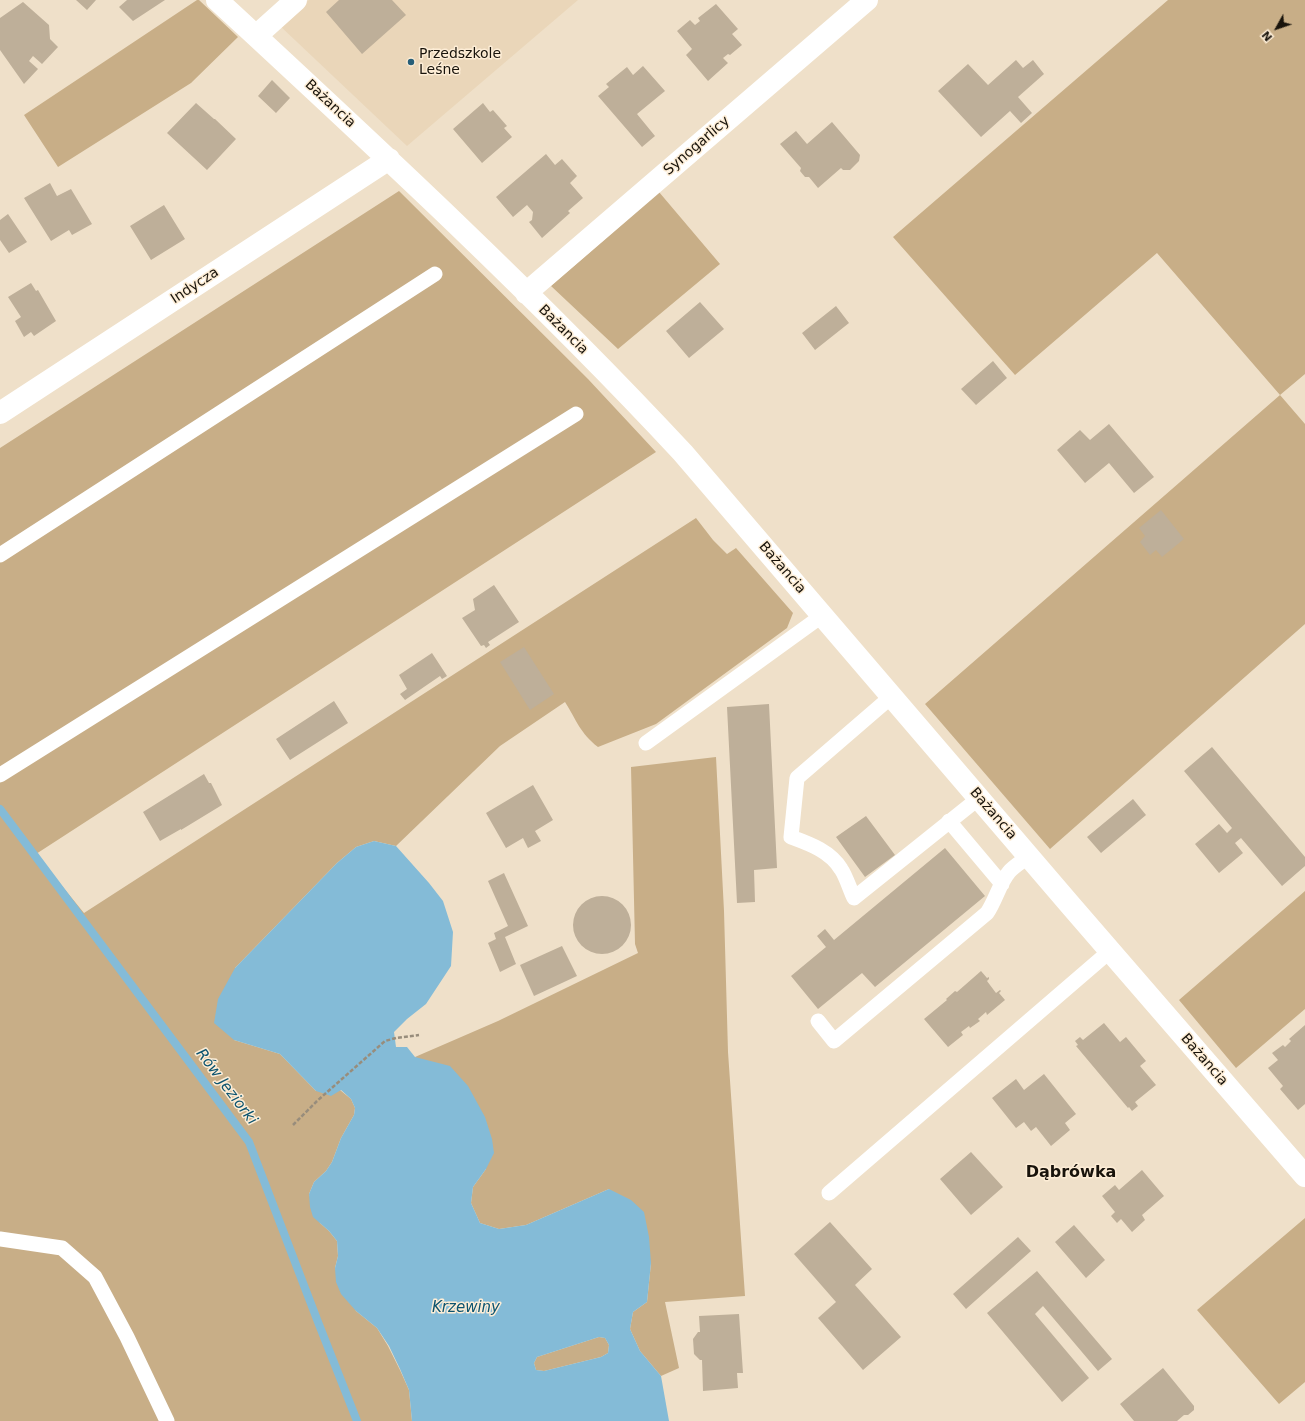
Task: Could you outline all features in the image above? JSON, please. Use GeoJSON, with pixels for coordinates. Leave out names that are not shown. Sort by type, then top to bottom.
{"type":"FeatureCollection","features":[{"type":"Feature","properties":{"kind":"street","name":"Bażancia"},"geometry":{"type":"LineString","coordinates":[[217,0],[389,159],[526,293],[683,453],[1110,951],[1301,1164]]}},
{"type":"Feature","properties":{"kind":"street"},"geometry":{"type":"LineString","coordinates":[[256,36],[296,0]]}},
{"type":"Feature","properties":{"kind":"street","name":"Synogarlicy"},"geometry":{"type":"LineString","coordinates":[[526,293],[867,0]]}},
{"type":"Feature","properties":{"kind":"street","name":"Indycza"},"geometry":{"type":"LineString","coordinates":[[0,413],[389,159]]}},
{"type":"Feature","properties":{"kind":"lane"},"geometry":{"type":"LineString","coordinates":[[0,555],[435,274]]}},
{"type":"Feature","properties":{"kind":"lane"},"geometry":{"type":"LineString","coordinates":[[0,775],[576,414]]}},
{"type":"Feature","properties":{"kind":"lane"},"geometry":{"type":"LineString","coordinates":[[646,744],[823,615]]}},
{"type":"Feature","properties":{"kind":"lane"},"geometry":{"type":"LineString","coordinates":[[892,696],[796,778],[791,837],[821,849],[832,858],[842,869],[854,898],[979,798]]}},
{"type":"Feature","properties":{"kind":"lane"},"geometry":{"type":"LineString","coordinates":[[949,821],[1002,884]]}},
{"type":"Feature","properties":{"kind":"lane"},"geometry":{"type":"LineString","coordinates":[[818,1022],[834,1041],[987,913],[994,903],[1002,884],[1010,871],[1029,856]]}},
{"type":"Feature","properties":{"kind":"lane"},"geometry":{"type":"LineString","coordinates":[[829,1192],[1110,951]]}},
{"type":"Feature","properties":{"kind":"lane"},"geometry":{"type":"LineString","coordinates":[[0,1239],[62,1248],[94,1277],[127,1338],[167,1421]]}},
{"type":"Feature","properties":{"kind":"path"},"geometry":{"type":"LineString","coordinates":[[293,1125],[316,1101],[385,1041],[418,1035]]}},
{"type":"Feature","properties":{"kind":"shaded area"},"geometry":{"type":"Polygon","coordinates":[[[199,0],[238,37],[191,83],[58,167],[24,115],[199,0]]]}},
{"type":"Feature","properties":{"kind":"shaded area","name":"Przedszkole Leśne"},"geometry":{"type":"Polygon","coordinates":[[[309,0],[578,0],[407,146],[279,25],[309,0]]]}},
{"type":"Feature","properties":{"kind":"shaded area"},"geometry":{"type":"Polygon","coordinates":[[[1168,0],[1305,0],[1305,374],[1280,395],[1157,253],[1015,375],[893,237],[1168,0]]]}},
{"type":"Feature","properties":{"kind":"shaded area"},"geometry":{"type":"Polygon","coordinates":[[[399,191],[588,379],[656,452],[36,854],[84,913],[696,518],[713,540],[727,554],[736,548],[793,613],[787,628],[656,724],[598,747],[583,732],[565,702],[500,746],[396,846],[374,841],[356,847],[337,863],[235,968],[234,1040],[280,1054],[316,1091],[340,1090],[351,1099],[355,1108],[354,1115],[341,1138],[332,1162],[326,1171],[314,1182],[309,1194],[320,1223],[337,1241],[338,1256],[335,1268],[356,1311],[377,1328],[400,1370],[409,1390],[412,1421],[0,1421],[0,448],[399,191]]]}},
{"type":"Feature","properties":{"kind":"shaded area"},"geometry":{"type":"Polygon","coordinates":[[[659,192],[720,264],[618,349],[551,286],[659,192]]]}},
{"type":"Feature","properties":{"kind":"shaded area"},"geometry":{"type":"Polygon","coordinates":[[[1280,395],[1305,424],[1305,624],[1050,849],[925,704],[1280,395]]]}},
{"type":"Feature","properties":{"kind":"shaded area"},"geometry":{"type":"Polygon","coordinates":[[[716,757],[724,911],[728,1052],[745,1296],[665,1302],[679,1368],[661,1376],[640,1351],[630,1329],[633,1312],[647,1302],[651,1263],[609,1189],[526,1225],[499,1229],[480,1223],[471,1203],[473,1187],[486,1169],[415,1057],[498,1021],[638,953],[635,944],[631,767],[716,757]]]}},
{"type":"Feature","properties":{"kind":"shaded area"},"geometry":{"type":"Polygon","coordinates":[[[1305,891],[1305,1009],[1236,1068],[1179,1000],[1305,891]]]}},
{"type":"Feature","properties":{"kind":"shaded area"},"geometry":{"type":"Polygon","coordinates":[[[1305,1218],[1305,1382],[1279,1404],[1197,1310],[1305,1218]]]}},
{"type":"Feature","properties":{"kind":"shaded area"},"geometry":{"type":"Polygon","coordinates":[[[599,1337],[605,1338],[609,1345],[608,1353],[601,1357],[544,1371],[536,1370],[534,1363],[537,1357],[599,1337]]]}},
{"type":"Feature","properties":{"kind":"water","name":"Krzewiny"},"geometry":{"type":"Polygon","coordinates":[[[374,841],[396,846],[443,901],[453,932],[451,966],[426,1004],[407,1019],[394,1032],[396,1047],[407,1047],[415,1057],[450,1066],[468,1086],[485,1117],[492,1139],[494,1153],[486,1169],[473,1187],[471,1203],[480,1223],[499,1229],[526,1225],[609,1189],[631,1200],[644,1212],[649,1237],[651,1263],[647,1302],[633,1312],[630,1329],[640,1351],[661,1376],[669,1421],[412,1421],[409,1390],[389,1346],[377,1328],[356,1311],[341,1294],[336,1282],[335,1268],[338,1256],[337,1241],[329,1231],[313,1217],[310,1207],[309,1194],[314,1182],[326,1171],[332,1162],[341,1138],[354,1115],[355,1108],[351,1099],[341,1090],[331,1096],[316,1091],[280,1054],[234,1040],[214,1023],[218,999],[235,968],[337,863],[356,847],[374,841]],[[599,1337],[537,1357],[534,1363],[536,1370],[544,1371],[601,1357],[608,1353],[609,1345],[605,1338],[599,1337]]]}},
{"type":"Feature","properties":{"kind":"building"},"geometry":{"type":"Polygon","coordinates":[[[76,0],[96,0],[87,10],[76,0]]]}},
{"type":"Feature","properties":{"kind":"building"},"geometry":{"type":"Polygon","coordinates":[[[127,0],[165,0],[133,21],[119,7],[127,0]]]}},
{"type":"Feature","properties":{"kind":"building"},"geometry":{"type":"Polygon","coordinates":[[[339,0],[392,0],[406,15],[362,54],[326,12],[339,0]]]}},
{"type":"Feature","properties":{"kind":"building"},"geometry":{"type":"Polygon","coordinates":[[[23,2],[49,25],[50,39],[58,47],[42,64],[33,56],[29,61],[38,69],[24,84],[0,50],[0,18],[23,2]]]}},
{"type":"Feature","properties":{"kind":"building"},"geometry":{"type":"Polygon","coordinates":[[[716,4],[738,29],[732,34],[742,45],[730,55],[728,54],[723,58],[728,63],[708,81],[686,55],[692,49],[677,31],[690,20],[695,25],[700,21],[698,18],[716,4]]]}},
{"type":"Feature","properties":{"kind":"building"},"geometry":{"type":"Polygon","coordinates":[[[1016,60],[1023,68],[1033,60],[1044,74],[1018,97],[1032,113],[1021,123],[1010,111],[981,137],[938,91],[968,64],[988,85],[1016,60]]]}},
{"type":"Feature","properties":{"kind":"building"},"geometry":{"type":"Polygon","coordinates":[[[643,66],[665,91],[637,114],[655,136],[642,147],[598,96],[609,87],[606,84],[627,67],[633,75],[643,66]]]}},
{"type":"Feature","properties":{"kind":"building"},"geometry":{"type":"Polygon","coordinates":[[[272,80],[290,98],[276,113],[258,96],[272,80]]]}},
{"type":"Feature","properties":{"kind":"building"},"geometry":{"type":"Polygon","coordinates":[[[196,103],[236,139],[207,170],[167,133],[196,103]]]}},
{"type":"Feature","properties":{"kind":"building"},"geometry":{"type":"Polygon","coordinates":[[[483,103],[490,112],[493,110],[507,126],[504,128],[512,137],[482,163],[453,129],[483,103]]]}},
{"type":"Feature","properties":{"kind":"building"},"geometry":{"type":"Polygon","coordinates":[[[832,122],[860,155],[859,161],[850,170],[843,170],[841,168],[818,188],[809,177],[805,177],[800,171],[801,168],[780,144],[796,131],[807,144],[832,122]]]}},
{"type":"Feature","properties":{"kind":"building"},"geometry":{"type":"Polygon","coordinates":[[[546,154],[555,165],[562,159],[577,176],[570,183],[583,198],[568,211],[570,213],[542,238],[529,222],[532,220],[533,212],[527,205],[513,217],[496,197],[546,154]]]}},
{"type":"Feature","properties":{"kind":"building"},"geometry":{"type":"Polygon","coordinates":[[[50,183],[57,196],[71,189],[92,224],[72,235],[69,230],[51,241],[24,198],[50,183]]]}},
{"type":"Feature","properties":{"kind":"building"},"geometry":{"type":"Polygon","coordinates":[[[164,205],[185,239],[151,260],[130,226],[164,205]]]}},
{"type":"Feature","properties":{"kind":"building"},"geometry":{"type":"Polygon","coordinates":[[[8,214],[27,242],[9,253],[0,240],[0,220],[8,214]]]}},
{"type":"Feature","properties":{"kind":"building"},"geometry":{"type":"Polygon","coordinates":[[[31,283],[36,291],[38,290],[56,321],[34,336],[31,332],[24,337],[15,321],[21,317],[8,297],[31,283]]]}},
{"type":"Feature","properties":{"kind":"building"},"geometry":{"type":"Polygon","coordinates":[[[700,302],[724,329],[689,358],[666,331],[700,302]]]}},
{"type":"Feature","properties":{"kind":"building"},"geometry":{"type":"Polygon","coordinates":[[[836,306],[849,323],[815,350],[802,333],[836,306]]]}},
{"type":"Feature","properties":{"kind":"building"},"geometry":{"type":"Polygon","coordinates":[[[993,361],[1007,378],[976,405],[961,389],[993,361]]]}},
{"type":"Feature","properties":{"kind":"building"},"geometry":{"type":"Polygon","coordinates":[[[1109,424],[1154,477],[1134,493],[1109,463],[1085,483],[1057,450],[1080,430],[1090,440],[1109,424]]]}},
{"type":"Feature","properties":{"kind":"building"},"geometry":{"type":"Polygon","coordinates":[[[1161,510],[1184,539],[1162,557],[1156,550],[1150,555],[1140,542],[1145,536],[1139,528],[1161,510]]]}},
{"type":"Feature","properties":{"kind":"building"},"geometry":{"type":"Polygon","coordinates":[[[494,585],[519,622],[488,642],[490,645],[486,648],[484,645],[481,646],[462,618],[475,610],[473,599],[494,585]]]}},
{"type":"Feature","properties":{"kind":"building"},"geometry":{"type":"Polygon","coordinates":[[[524,647],[554,694],[530,710],[500,662],[524,647]]]}},
{"type":"Feature","properties":{"kind":"building"},"geometry":{"type":"Polygon","coordinates":[[[432,653],[447,676],[442,679],[440,676],[405,700],[400,694],[407,689],[399,675],[432,653]]]}},
{"type":"Feature","properties":{"kind":"building"},"geometry":{"type":"Polygon","coordinates":[[[334,701],[348,723],[290,760],[276,739],[334,701]]]}},
{"type":"Feature","properties":{"kind":"building"},"geometry":{"type":"Polygon","coordinates":[[[769,704],[777,868],[754,870],[755,902],[737,903],[727,707],[769,704]]]}},
{"type":"Feature","properties":{"kind":"building"},"geometry":{"type":"Polygon","coordinates":[[[1212,747],[1305,857],[1305,866],[1282,886],[1241,838],[1235,843],[1243,853],[1219,873],[1195,844],[1219,824],[1227,833],[1232,828],[1184,771],[1212,747]]]}},
{"type":"Feature","properties":{"kind":"building"},"geometry":{"type":"Polygon","coordinates":[[[204,774],[209,783],[211,783],[222,805],[160,841],[143,812],[204,774]]]}},
{"type":"Feature","properties":{"kind":"building"},"geometry":{"type":"Polygon","coordinates":[[[533,785],[553,820],[535,831],[541,841],[528,848],[523,838],[506,848],[486,813],[533,785]]]}},
{"type":"Feature","properties":{"kind":"building"},"geometry":{"type":"Polygon","coordinates":[[[1133,799],[1146,815],[1101,853],[1087,837],[1133,799]]]}},
{"type":"Feature","properties":{"kind":"building"},"geometry":{"type":"Polygon","coordinates":[[[866,816],[895,855],[865,877],[836,837],[866,816]]]}},
{"type":"Feature","properties":{"kind":"building"},"geometry":{"type":"Polygon","coordinates":[[[945,848],[985,896],[875,987],[862,973],[818,1009],[791,976],[826,947],[817,936],[825,929],[834,940],[945,848]]]}},
{"type":"Feature","properties":{"kind":"building"},"geometry":{"type":"Polygon","coordinates":[[[504,873],[528,926],[505,937],[516,964],[500,972],[488,943],[496,939],[494,933],[508,926],[488,881],[504,873]]]}},
{"type":"Feature","properties":{"kind":"building"},"geometry":{"type":"Polygon","coordinates":[[[602,896],[618,901],[626,909],[631,925],[626,941],[618,949],[602,954],[586,949],[578,941],[573,925],[578,909],[586,901],[602,896]]]}},
{"type":"Feature","properties":{"kind":"building"},"geometry":{"type":"Polygon","coordinates":[[[562,946],[577,976],[534,996],[520,965],[562,946]]]}},
{"type":"Feature","properties":{"kind":"building"},"geometry":{"type":"Polygon","coordinates":[[[981,971],[987,978],[989,977],[987,981],[996,993],[1000,990],[1001,991],[999,993],[1005,1000],[987,1015],[986,1012],[978,1019],[980,1021],[961,1032],[963,1035],[948,1047],[924,1019],[947,1000],[946,999],[955,991],[957,992],[981,971]]]}},
{"type":"Feature","properties":{"kind":"building"},"geometry":{"type":"Polygon","coordinates":[[[1104,1023],[1120,1042],[1126,1037],[1146,1061],[1140,1066],[1156,1085],[1135,1102],[1138,1106],[1132,1111],[1076,1046],[1078,1045],[1075,1041],[1080,1037],[1083,1040],[1104,1023]]]}},
{"type":"Feature","properties":{"kind":"building"},"geometry":{"type":"Polygon","coordinates":[[[1305,1025],[1305,1104],[1298,1110],[1280,1089],[1283,1086],[1268,1068],[1278,1060],[1272,1053],[1283,1045],[1285,1047],[1291,1041],[1289,1039],[1305,1025]]]}},
{"type":"Feature","properties":{"kind":"building"},"geometry":{"type":"Polygon","coordinates":[[[1044,1074],[1076,1114],[1065,1123],[1070,1130],[1051,1146],[1036,1127],[1031,1131],[1024,1122],[1016,1128],[992,1098],[1016,1079],[1024,1090],[1044,1074]]]}},
{"type":"Feature","properties":{"kind":"building"},"geometry":{"type":"Polygon","coordinates":[[[971,1152],[1003,1187],[971,1215],[940,1179],[971,1152]]]}},
{"type":"Feature","properties":{"kind":"building"},"geometry":{"type":"Polygon","coordinates":[[[1142,1170],[1164,1196],[1142,1215],[1145,1220],[1132,1232],[1121,1219],[1117,1223],[1111,1216],[1115,1212],[1102,1196],[1115,1185],[1119,1190],[1142,1170]]]}},
{"type":"Feature","properties":{"kind":"building"},"geometry":{"type":"Polygon","coordinates":[[[830,1222],[872,1269],[855,1285],[901,1337],[863,1370],[818,1318],[836,1302],[794,1254],[830,1222]]]}},
{"type":"Feature","properties":{"kind":"building"},"geometry":{"type":"Polygon","coordinates":[[[1074,1225],[1105,1260],[1086,1278],[1055,1242],[1074,1225]]]}},
{"type":"Feature","properties":{"kind":"building"},"geometry":{"type":"Polygon","coordinates":[[[1018,1237],[1031,1251],[966,1309],[953,1294],[1018,1237]]]}},
{"type":"Feature","properties":{"kind":"building"},"geometry":{"type":"Polygon","coordinates":[[[1037,1271],[1112,1359],[1098,1371],[1043,1306],[1035,1314],[1089,1378],[1062,1402],[987,1313],[1037,1271]]]}},
{"type":"Feature","properties":{"kind":"building"},"geometry":{"type":"Polygon","coordinates":[[[739,1314],[743,1373],[737,1373],[738,1388],[703,1391],[702,1360],[694,1354],[693,1339],[698,1332],[700,1332],[699,1316],[739,1314]]]}},
{"type":"Feature","properties":{"kind":"building"},"geometry":{"type":"Polygon","coordinates":[[[1163,1368],[1194,1406],[1194,1410],[1188,1415],[1184,1415],[1177,1421],[1134,1421],[1120,1404],[1163,1368]]]}},
{"type":"Feature","properties":{"kind":"waterway","name":"Rów Jeziorki"},"geometry":{"type":"LineString","coordinates":[[0,809],[249,1142],[357,1421]]}},
{"type":"Feature","properties":{"kind":"place","name":"Przedszkole Leśne"},"geometry":{"type":"Point","coordinates":[411,62]}},
{"type":"Feature","properties":{"kind":"district","name":"Dąbrówka"},"geometry":{"type":"Point","coordinates":[1071,1173]}}]}
